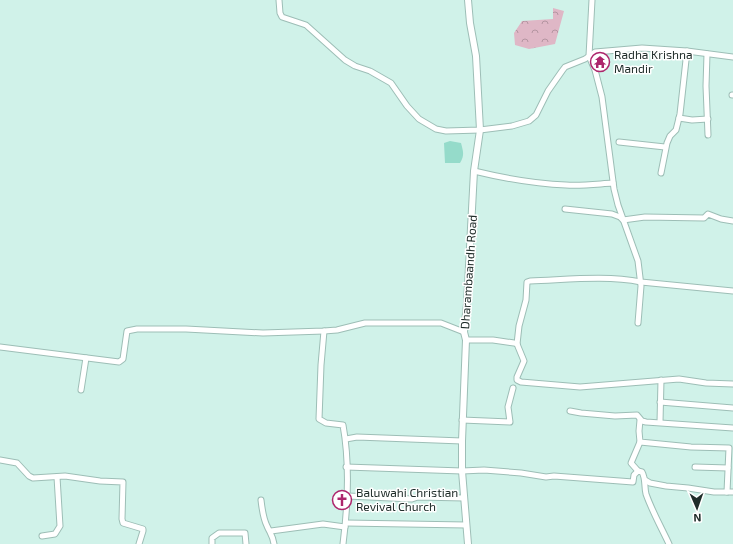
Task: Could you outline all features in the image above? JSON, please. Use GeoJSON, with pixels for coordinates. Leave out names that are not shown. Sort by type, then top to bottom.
{"type":"FeatureCollection","features":[{"type":"Feature","properties":{"kind":"main road","name":"Dharambaandh Road"},"geometry":{"type":"LineString","coordinates":[[468,0],[476,56],[480,130],[474,171],[467,304],[464,332],[466,340],[462,420],[462,471],[468,544]]}},
{"type":"Feature","properties":{"kind":"street"},"geometry":{"type":"LineString","coordinates":[[279,0],[280,13],[282,17],[306,25],[345,60],[355,66],[370,71],[391,83],[407,106],[419,119],[440,130],[480,130],[512,126],[529,121],[536,115],[548,91],[565,67],[595,52],[642,48],[733,57]]}},
{"type":"Feature","properties":{"kind":"street"},"geometry":{"type":"LineString","coordinates":[[592,0],[589,56],[595,70],[602,97],[613,184],[618,205],[638,261],[641,282],[638,323]]}},
{"type":"Feature","properties":{"kind":"street"},"geometry":{"type":"LineString","coordinates":[[661,173],[668,138],[676,130],[679,118],[687,52]]}},
{"type":"Feature","properties":{"kind":"street"},"geometry":{"type":"LineString","coordinates":[[708,54],[706,86],[708,135]]}},
{"type":"Feature","properties":{"kind":"street"},"geometry":{"type":"LineString","coordinates":[[679,118],[692,120],[708,119]]}},
{"type":"Feature","properties":{"kind":"street"},"geometry":{"type":"LineString","coordinates":[[619,142],[666,147]]}},
{"type":"Feature","properties":{"kind":"street"},"geometry":{"type":"LineString","coordinates":[[474,171],[503,178],[557,185],[613,184]]}},
{"type":"Feature","properties":{"kind":"street"},"geometry":{"type":"LineString","coordinates":[[565,209],[612,214],[623,220],[644,217],[704,218],[708,214],[721,220],[733,221]]}},
{"type":"Feature","properties":{"kind":"street"},"geometry":{"type":"LineString","coordinates":[[733,291],[629,280],[566,279],[530,281],[527,282],[526,300],[519,326],[517,344],[524,361],[517,377],[517,380],[521,382],[580,387],[680,379],[706,383],[733,384]]}},
{"type":"Feature","properties":{"kind":"street"},"geometry":{"type":"LineString","coordinates":[[0,347],[119,362],[123,359],[127,331],[136,329],[186,329],[263,333],[324,332],[365,323],[440,323],[464,332]]}},
{"type":"Feature","properties":{"kind":"street"},"geometry":{"type":"LineString","coordinates":[[324,332],[319,419],[326,423],[343,425],[346,440],[348,496],[343,544]]}},
{"type":"Feature","properties":{"kind":"street"},"geometry":{"type":"LineString","coordinates":[[466,340],[493,340],[517,344]]}},
{"type":"Feature","properties":{"kind":"street"},"geometry":{"type":"LineString","coordinates":[[81,390],[86,358]]}},
{"type":"Feature","properties":{"kind":"street"},"geometry":{"type":"LineString","coordinates":[[660,422],[661,380]]}},
{"type":"Feature","properties":{"kind":"street"},"geometry":{"type":"LineString","coordinates":[[462,420],[510,422],[508,407],[513,388]]}},
{"type":"Feature","properties":{"kind":"street"},"geometry":{"type":"LineString","coordinates":[[660,402],[733,408]]}},
{"type":"Feature","properties":{"kind":"street"},"geometry":{"type":"LineString","coordinates":[[570,411],[581,414],[615,416],[637,415],[640,420],[640,442],[631,464],[638,471],[642,472],[645,480],[646,493],[669,544]]}},
{"type":"Feature","properties":{"kind":"street"},"geometry":{"type":"LineString","coordinates":[[640,420],[646,422],[733,428]]}},
{"type":"Feature","properties":{"kind":"street"},"geometry":{"type":"LineString","coordinates":[[346,440],[357,437],[462,441]]}},
{"type":"Feature","properties":{"kind":"street"},"geometry":{"type":"LineString","coordinates":[[640,442],[691,447],[729,448],[727,492]]}},
{"type":"Feature","properties":{"kind":"street"},"geometry":{"type":"LineString","coordinates":[[0,460],[17,463],[34,478],[65,476],[100,481],[123,482],[123,523],[142,529],[143,531],[139,544]]}},
{"type":"Feature","properties":{"kind":"street"},"geometry":{"type":"LineString","coordinates":[[346,467],[462,471],[484,470],[546,477],[554,476],[633,482],[634,475],[638,471]]}},
{"type":"Feature","properties":{"kind":"street"},"geometry":{"type":"LineString","coordinates":[[695,467],[728,468]]}},
{"type":"Feature","properties":{"kind":"street"},"geometry":{"type":"LineString","coordinates":[[42,536],[55,534],[60,526],[57,477]]}},
{"type":"Feature","properties":{"kind":"street"},"geometry":{"type":"LineString","coordinates":[[645,480],[650,483],[666,486],[714,492],[733,492]]}},
{"type":"Feature","properties":{"kind":"street"},"geometry":{"type":"LineString","coordinates":[[348,496],[412,499],[418,496],[464,498]]}},
{"type":"Feature","properties":{"kind":"street"},"geometry":{"type":"LineString","coordinates":[[261,500],[266,525],[271,532],[274,544]]}},
{"type":"Feature","properties":{"kind":"street"},"geometry":{"type":"LineString","coordinates":[[271,532],[323,524],[466,525]]}},
{"type":"Feature","properties":{"kind":"street"},"geometry":{"type":"LineString","coordinates":[[212,544],[212,538],[219,533],[245,532],[246,544]]}},
{"type":"Feature","properties":{"kind":"green space"},"geometry":{"type":"Polygon","coordinates":[[[553,8],[564,11],[555,44],[529,49],[515,45],[514,33],[522,21],[553,19],[553,8]]]}},
{"type":"Feature","properties":{"kind":"shaded area"},"geometry":{"type":"Polygon","coordinates":[[[450,141],[461,143],[463,155],[460,163],[445,163],[444,143],[450,141]]]}},
{"type":"Feature","properties":{"kind":"place","name":"Radha Krishna Mandir"},"geometry":{"type":"Point","coordinates":[600,62]}},
{"type":"Feature","properties":{"kind":"place","name":"Baluwahi Christian Revival Church"},"geometry":{"type":"Point","coordinates":[342,500]}}]}
